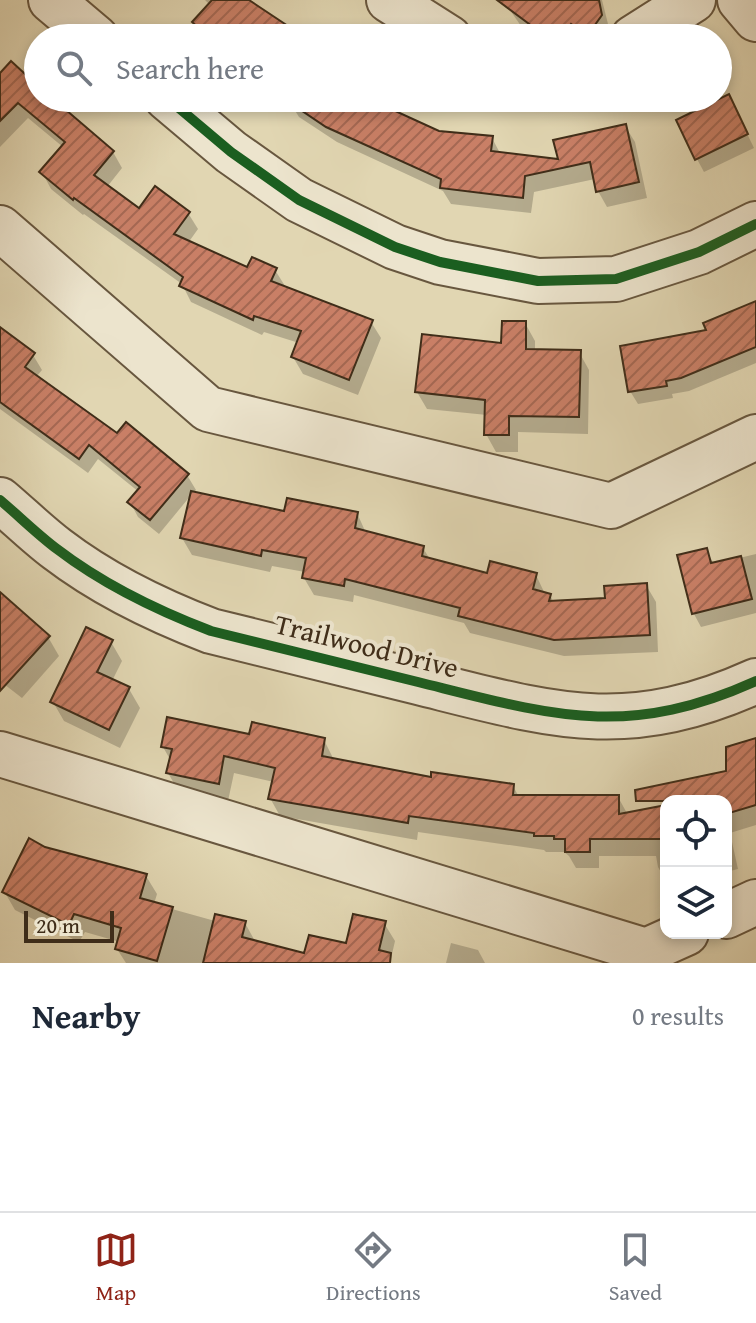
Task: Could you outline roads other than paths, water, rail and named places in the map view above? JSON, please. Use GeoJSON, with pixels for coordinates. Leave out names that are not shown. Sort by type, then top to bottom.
{"type":"FeatureCollection","features":[{"type":"Feature","properties":{"kind":"street"},"geometry":{"type":"LineString","coordinates":[[51,0],[79,24]]}},
{"type":"Feature","properties":{"kind":"street"},"geometry":{"type":"LineString","coordinates":[[389,0],[427,24]]}},
{"type":"Feature","properties":{"kind":"street"},"geometry":{"type":"LineString","coordinates":[[655,24],[693,0]]}},
{"type":"Feature","properties":{"kind":"street"},"geometry":{"type":"LineString","coordinates":[[740,0],[756,19]]}},
{"type":"Feature","properties":{"kind":"street"},"geometry":{"type":"LineString","coordinates":[[184,112],[231,152],[299,200],[395,247],[440,262],[538,281],[616,279],[699,252],[756,224]]}},
{"type":"Feature","properties":{"kind":"street"},"geometry":{"type":"LineString","coordinates":[[0,228],[208,409],[611,506],[756,437]]}},
{"type":"Feature","properties":{"kind":"street","name":"Trailwood Drive"},"geometry":{"type":"LineString","coordinates":[[4,512],[117,590],[163,613],[211,631],[540,712],[606,718],[643,716],[715,699],[756,681]]}},
{"type":"Feature","properties":{"kind":"street"},"geometry":{"type":"LineString","coordinates":[[0,754],[646,951],[673,939]]}},
{"type":"Feature","properties":{"kind":"street"},"geometry":{"type":"LineString","coordinates":[[732,913],[756,902]]}}]}
